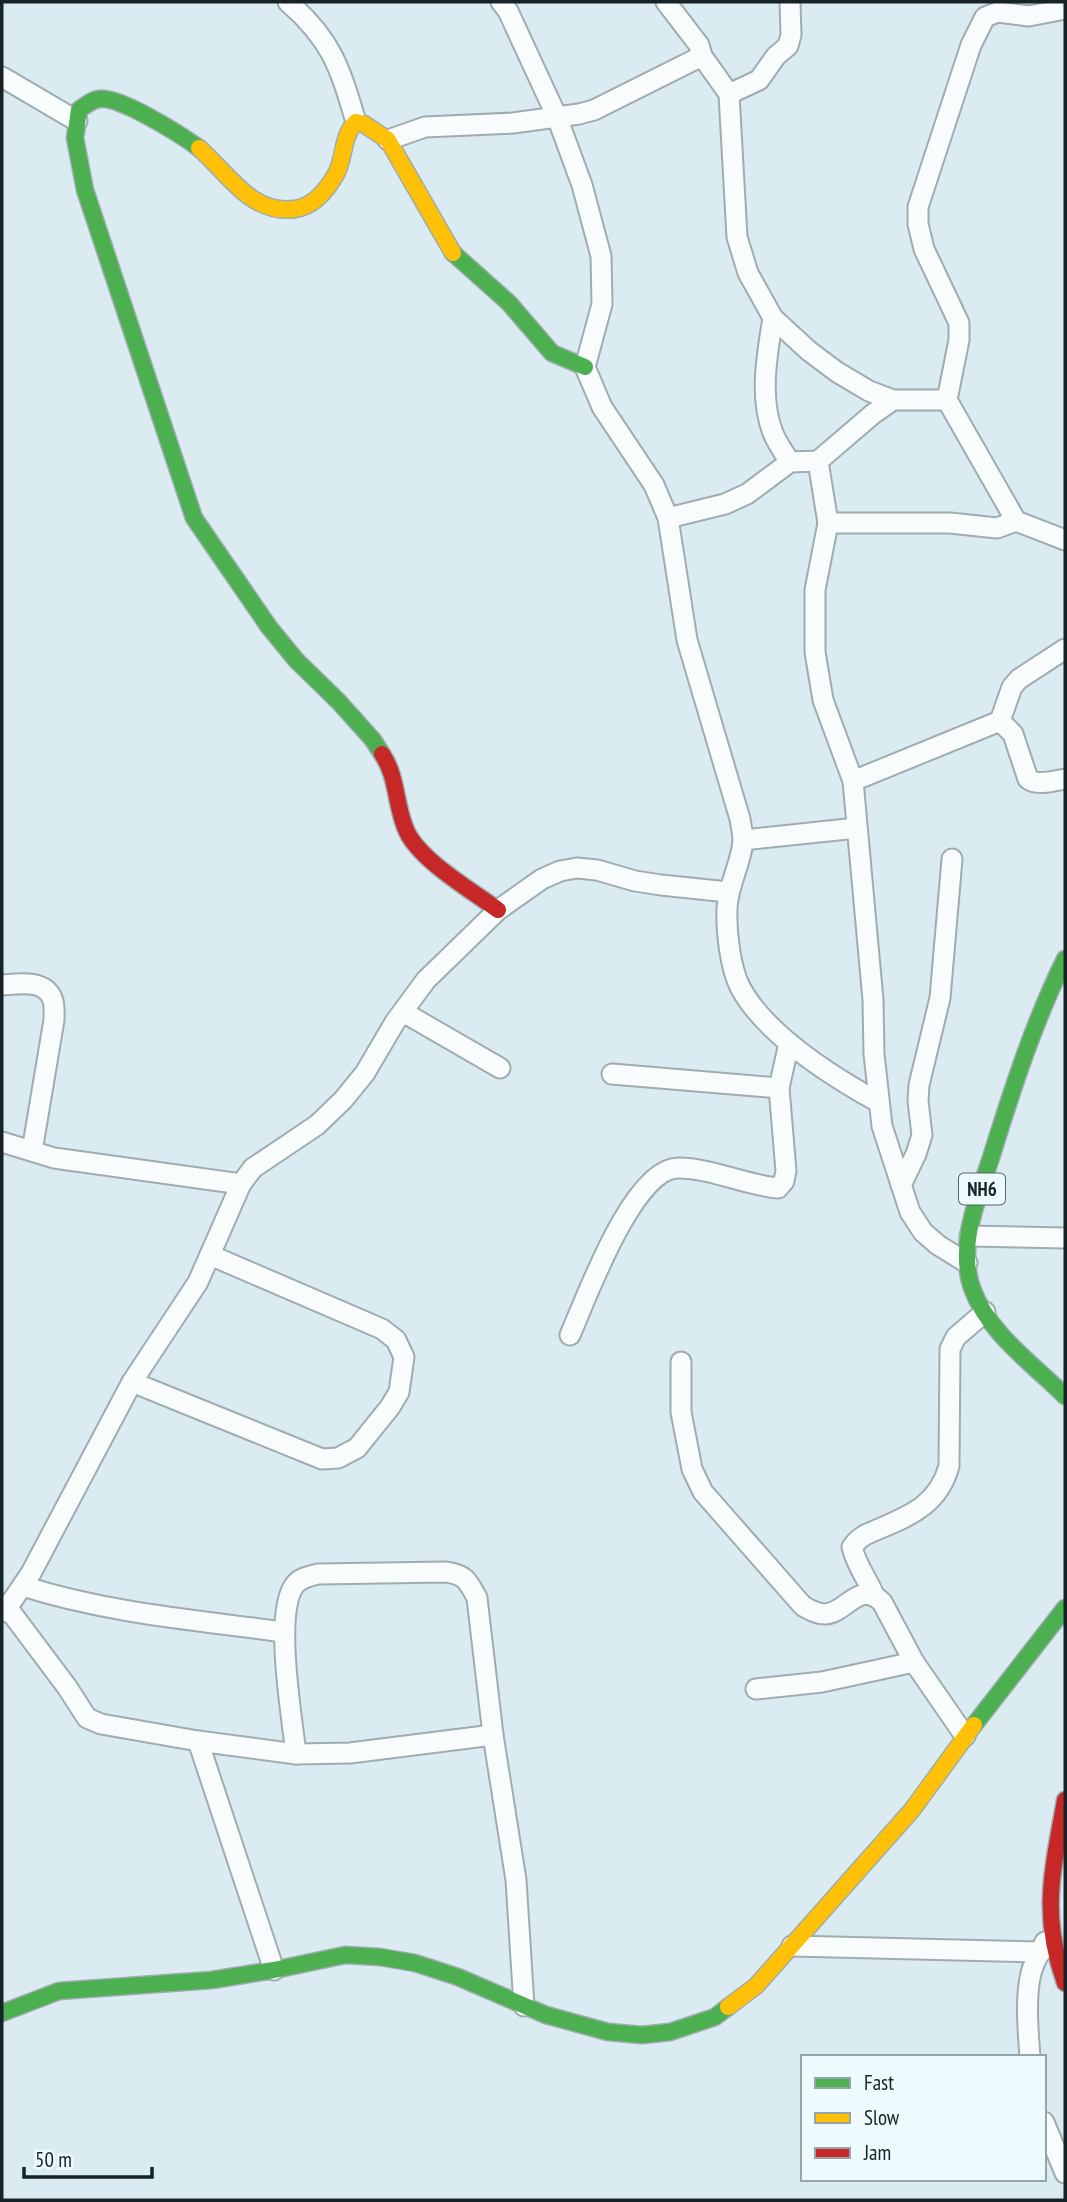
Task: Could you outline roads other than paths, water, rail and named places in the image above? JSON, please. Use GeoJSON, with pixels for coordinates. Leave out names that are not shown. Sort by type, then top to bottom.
{"type":"FeatureCollection","features":[{"type":"Feature","properties":{"kind":"main road"},"geometry":{"type":"LineString","coordinates":[[498,910],[419,852],[405,831],[389,764],[373,740],[340,702],[296,660],[269,627],[194,518],[85,190],[75,138],[79,110],[88,103],[101,99],[121,103],[198,147],[252,199],[269,208],[289,211],[310,205],[334,178],[341,162],[348,131],[356,122],[363,124],[388,140],[455,256],[509,303],[552,353],[585,367]]}},
{"type":"Feature","properties":{"kind":"main road","name":"NH6"},"geometry":{"type":"LineString","coordinates":[[1065,959],[1045,1001],[1018,1073],[979,1198],[967,1263],[973,1290],[985,1312],[1000,1332],[1065,1396]]}},
{"type":"Feature","properties":{"kind":"main road"},"geometry":{"type":"LineString","coordinates":[[2,2013],[59,1991],[212,1980],[345,1955],[415,1963],[458,1977],[546,2015],[608,2032],[642,2035],[670,2032],[715,2017],[756,1986],[912,1810],[965,1735],[1065,1608]]}},
{"type":"Feature","properties":{"kind":"main road"},"geometry":{"type":"LineString","coordinates":[[1065,1800],[1050,1902],[1051,1930],[1065,1983]]}},
{"type":"Feature","properties":{"kind":"street"},"geometry":{"type":"LineString","coordinates":[[288,2],[330,49],[340,68],[356,122]]}},
{"type":"Feature","properties":{"kind":"street"},"geometry":{"type":"LineString","coordinates":[[501,2],[508,11],[557,117],[582,185],[601,257],[603,304],[585,367],[602,407],[654,485],[668,518],[687,640],[740,819],[743,840],[729,892],[727,912],[733,967],[740,986],[754,1007],[789,1043],[849,1086],[878,1102]]}},
{"type":"Feature","properties":{"kind":"street"},"geometry":{"type":"LineString","coordinates":[[666,2],[699,46],[702,56],[729,94],[737,237],[748,273],[773,318],[809,351],[869,391],[893,400],[947,400]]}},
{"type":"Feature","properties":{"kind":"street"},"geometry":{"type":"LineString","coordinates":[[729,94],[758,80],[776,56],[788,46],[791,35],[790,2]]}},
{"type":"Feature","properties":{"kind":"street"},"geometry":{"type":"LineString","coordinates":[[1065,9],[1029,16],[985,9],[918,207],[918,224],[924,248],[959,323],[959,340],[947,400],[1016,521],[1065,540]]}},
{"type":"Feature","properties":{"kind":"street"},"geometry":{"type":"LineString","coordinates":[[388,140],[425,127],[513,123],[594,110],[702,56]]}},
{"type":"Feature","properties":{"kind":"street"},"geometry":{"type":"LineString","coordinates":[[2,77],[77,121]]}},
{"type":"Feature","properties":{"kind":"street"},"geometry":{"type":"LineString","coordinates":[[773,318],[766,363],[766,395],[773,432],[790,462]]}},
{"type":"Feature","properties":{"kind":"street"},"geometry":{"type":"LineString","coordinates":[[668,518],[725,504],[747,494],[790,462],[818,461],[893,400]]}},
{"type":"Feature","properties":{"kind":"street"},"geometry":{"type":"LineString","coordinates":[[818,461],[828,523],[815,590],[815,652],[823,701],[853,781],[882,1126],[910,1212],[923,1231],[938,1245],[967,1263]]}},
{"type":"Feature","properties":{"kind":"street"},"geometry":{"type":"LineString","coordinates":[[828,523],[950,523],[998,528],[1016,521]]}},
{"type":"Feature","properties":{"kind":"street"},"geometry":{"type":"LineString","coordinates":[[853,781],[1000,721],[1012,687],[1019,678],[1065,649]]}},
{"type":"Feature","properties":{"kind":"street"},"geometry":{"type":"LineString","coordinates":[[1000,721],[1013,734],[1031,783],[1065,779]]}},
{"type":"Feature","properties":{"kind":"street"},"geometry":{"type":"LineString","coordinates":[[743,840],[857,828]]}},
{"type":"Feature","properties":{"kind":"street"},"geometry":{"type":"LineString","coordinates":[[901,1185],[922,1135],[919,1085],[940,998],[952,859]]}},
{"type":"Feature","properties":{"kind":"street"},"geometry":{"type":"LineString","coordinates":[[493,1735],[350,1753],[296,1754],[198,1741],[91,1721],[4,1610],[23,1586],[132,1382],[198,1282],[241,1184],[253,1168],[317,1125],[343,1100],[365,1073],[426,980],[498,910],[542,878],[560,871],[577,868],[597,870],[661,886],[729,892]]}},
{"type":"Feature","properties":{"kind":"street"},"geometry":{"type":"LineString","coordinates":[[2,985],[37,985],[47,990],[53,1000],[54,1020],[32,1151]]}},
{"type":"Feature","properties":{"kind":"street"},"geometry":{"type":"LineString","coordinates":[[403,1012],[500,1068]]}},
{"type":"Feature","properties":{"kind":"street"},"geometry":{"type":"LineString","coordinates":[[570,1335],[614,1235],[629,1209],[660,1173],[674,1168],[696,1169],[778,1188],[784,1181],[786,1171],[779,1088],[789,1043]]}},
{"type":"Feature","properties":{"kind":"street"},"geometry":{"type":"LineString","coordinates":[[612,1074],[779,1088]]}},
{"type":"Feature","properties":{"kind":"street"},"geometry":{"type":"LineString","coordinates":[[2,1142],[54,1158],[241,1184]]}},
{"type":"Feature","properties":{"kind":"street"},"geometry":{"type":"LineString","coordinates":[[970,1236],[1065,1238]]}},
{"type":"Feature","properties":{"kind":"street"},"geometry":{"type":"LineString","coordinates":[[132,1382],[322,1459],[338,1458],[357,1448],[390,1407],[399,1392],[404,1357],[396,1340],[382,1329],[210,1255]]}},
{"type":"Feature","properties":{"kind":"street"},"geometry":{"type":"LineString","coordinates":[[965,1735],[914,1662],[882,1602],[874,1595],[854,1557],[852,1547],[865,1535],[929,1503],[937,1494],[949,1466],[950,1349],[956,1337],[985,1312]]}},
{"type":"Feature","properties":{"kind":"street"},"geometry":{"type":"LineString","coordinates":[[681,1362],[681,1412],[692,1469],[703,1492],[803,1606],[816,1613],[828,1614],[864,1594],[874,1595]]}},
{"type":"Feature","properties":{"kind":"street"},"geometry":{"type":"LineString","coordinates":[[296,1754],[283,1632],[288,1597],[295,1584],[305,1577],[318,1574],[459,1574],[470,1583],[477,1598],[493,1735],[516,1880],[524,2007]]}},
{"type":"Feature","properties":{"kind":"street"},"geometry":{"type":"LineString","coordinates":[[23,1586],[57,1597],[123,1610],[283,1632]]}},
{"type":"Feature","properties":{"kind":"street"},"geometry":{"type":"LineString","coordinates":[[756,1689],[822,1682],[914,1662]]}},
{"type":"Feature","properties":{"kind":"street"},"geometry":{"type":"LineString","coordinates":[[198,1741],[274,1970]]}},
{"type":"Feature","properties":{"kind":"street"},"geometry":{"type":"LineString","coordinates":[[1030,2055],[1028,1990],[1032,1970],[1051,1930]]}},
{"type":"Feature","properties":{"kind":"street"},"geometry":{"type":"LineString","coordinates":[[792,1946],[1041,1952]]}},
{"type":"Feature","properties":{"kind":"street"},"geometry":{"type":"LineString","coordinates":[[1046,2127],[1065,2173]]}}]}
